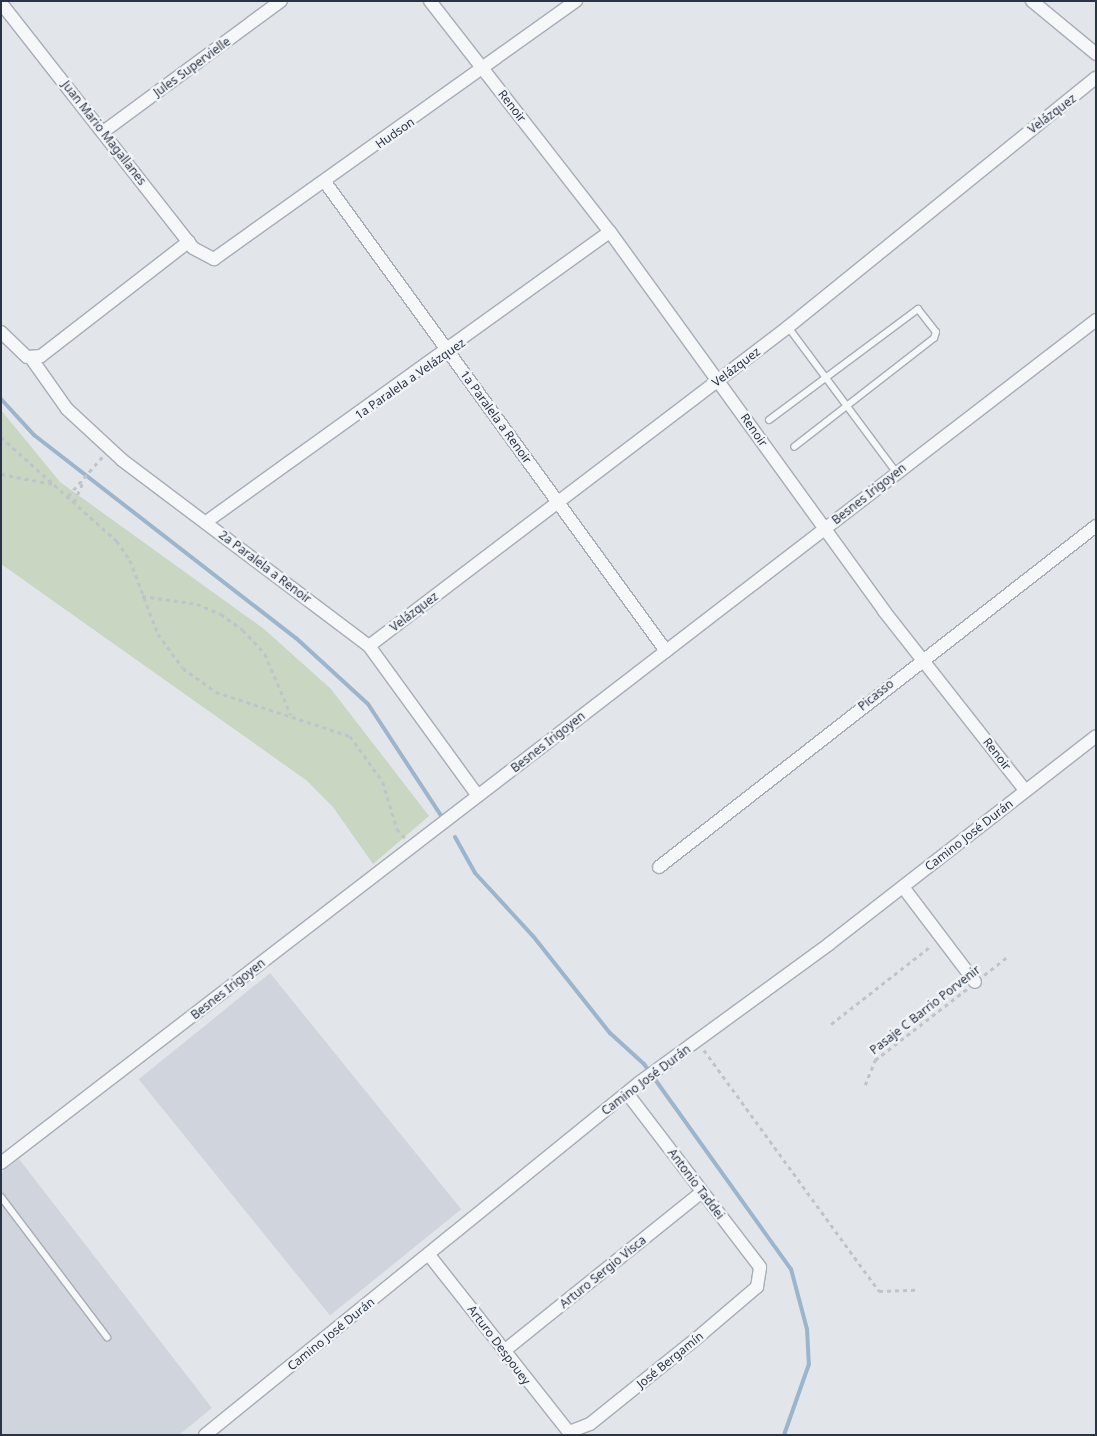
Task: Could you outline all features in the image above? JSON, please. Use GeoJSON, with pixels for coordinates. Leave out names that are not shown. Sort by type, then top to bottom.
{"type":"FeatureCollection","features":[{"type":"Feature","properties":{"kind":"street","name":"Jules Supervielle"},"geometry":{"type":"LineString","coordinates":[[103,132],[281,1]]}},
{"type":"Feature","properties":{"kind":"street","name":"Renoir"},"geometry":{"type":"LineString","coordinates":[[430,1],[610,232],[719,380],[823,530],[1025,790]]}},
{"type":"Feature","properties":{"kind":"street","name":"Hudson"},"geometry":{"type":"LineString","coordinates":[[211,258],[325,182],[484,70],[576,1]]}},
{"type":"Feature","properties":{"kind":"street"},"geometry":{"type":"LineString","coordinates":[[1032,1],[1096,54]]}},
{"type":"Feature","properties":{"kind":"street","name":"Juan Mario Magallanes"},"geometry":{"type":"LineString","coordinates":[[1,3],[198,254],[211,258]]}},
{"type":"Feature","properties":{"kind":"street","name":"Velázquez"},"geometry":{"type":"LineString","coordinates":[[369,646],[788,327],[1096,78]]}},
{"type":"Feature","properties":{"kind":"street","name":"1a Paralela a Renoir"},"geometry":{"type":"LineString","coordinates":[[325,182],[666,651]]}},
{"type":"Feature","properties":{"kind":"street","name":"1a Paralela a Velázquez"},"geometry":{"type":"LineString","coordinates":[[206,522],[449,352],[610,232]]}},
{"type":"Feature","properties":{"kind":"street"},"geometry":{"type":"LineString","coordinates":[[31,358],[48,352],[189,241]]}},
{"type":"Feature","properties":{"kind":"street","name":"Besnes Irigoyen"},"geometry":{"type":"LineString","coordinates":[[1,1163],[1096,320]]}},
{"type":"Feature","properties":{"kind":"street","name":"2a Paralela a Renoir"},"geometry":{"type":"LineString","coordinates":[[1,332],[31,358],[66,409],[122,460],[369,646],[478,796]]}},
{"type":"Feature","properties":{"kind":"street","name":"Picasso"},"geometry":{"type":"LineString","coordinates":[[659,868],[922,658],[1096,526]]}},
{"type":"Feature","properties":{"kind":"street","name":"Camino José Durán"},"geometry":{"type":"LineString","coordinates":[[205,1435],[640,1082],[903,887],[1096,736]]}},
{"type":"Feature","properties":{"kind":"street"},"geometry":{"type":"LineString","coordinates":[[903,887],[976,982]]}},
{"type":"Feature","properties":{"kind":"street","name":"Antonio Taddei"},"geometry":{"type":"LineString","coordinates":[[627,1093],[760,1267],[761,1277]]}},
{"type":"Feature","properties":{"kind":"street","name":"Arturo Sergio Visca"},"geometry":{"type":"LineString","coordinates":[[504,1351],[702,1192]]}},
{"type":"Feature","properties":{"kind":"street","name":"Arturo Despouey"},"geometry":{"type":"LineString","coordinates":[[429,1255],[562,1429],[571,1432]]}},
{"type":"Feature","properties":{"kind":"street","name":"José Bergamín"},"geometry":{"type":"LineString","coordinates":[[571,1432],[590,1424],[697,1338],[757,1287],[761,1277]]}},
{"type":"Feature","properties":{"kind":"lane"},"geometry":{"type":"LineString","coordinates":[[769,420],[912,310],[918,309],[936,332],[934,338],[848,407],[794,447]]}},
{"type":"Feature","properties":{"kind":"lane"},"geometry":{"type":"LineString","coordinates":[[788,327],[897,473]]}},
{"type":"Feature","properties":{"kind":"lane"},"geometry":{"type":"LineString","coordinates":[[1,1198],[107,1337]]}},
{"type":"Feature","properties":{"kind":"path"},"geometry":{"type":"LineString","coordinates":[[1,437],[117,541],[158,634],[183,668],[216,692],[269,712],[290,715],[350,736],[383,782],[397,829],[412,846]]}},
{"type":"Feature","properties":{"kind":"path"},"geometry":{"type":"LineString","coordinates":[[74,502],[83,482],[97,463]]}},
{"type":"Feature","properties":{"kind":"path"},"geometry":{"type":"LineString","coordinates":[[1,474],[55,485]]}},
{"type":"Feature","properties":{"kind":"path"},"geometry":{"type":"LineString","coordinates":[[67,496],[83,482]]}},
{"type":"Feature","properties":{"kind":"path"},"geometry":{"type":"LineString","coordinates":[[142,596],[197,604],[243,630],[265,654],[290,715]]}},
{"type":"Feature","properties":{"kind":"path"},"geometry":{"type":"LineString","coordinates":[[831,1024],[942,938]]}},
{"type":"Feature","properties":{"kind":"path","name":"Pasaje C Barrio Porvenir"},"geometry":{"type":"LineString","coordinates":[[865,1085],[875,1060],[1007,957]]}},
{"type":"Feature","properties":{"kind":"path"},"geometry":{"type":"LineString","coordinates":[[698,1040],[879,1291],[916,1290]]}},
{"type":"Feature","properties":{"kind":"shaded area"},"geometry":{"type":"Polygon","coordinates":[[[270,973],[461,1209],[330,1316],[139,1079],[270,973]]]}},
{"type":"Feature","properties":{"kind":"shaded area"},"geometry":{"type":"Polygon","coordinates":[[[19,1159],[212,1408],[179,1435],[1,1435],[1,1173],[19,1159]]]}},
{"type":"Feature","properties":{"kind":"green space"},"geometry":{"type":"Polygon","coordinates":[[[1,410],[60,482],[264,629],[331,689],[429,816],[373,864],[333,807],[306,780],[1,564],[1,410]]]}},
{"type":"Feature","properties":{"kind":"waterway"},"geometry":{"type":"LineString","coordinates":[[1,399],[34,435],[296,638],[368,704],[442,817]]}},
{"type":"Feature","properties":{"kind":"waterway"},"geometry":{"type":"LineString","coordinates":[[455,837],[475,873],[533,936],[610,1033],[644,1064],[791,1269],[807,1329],[809,1364],[784,1435]]}}]}
